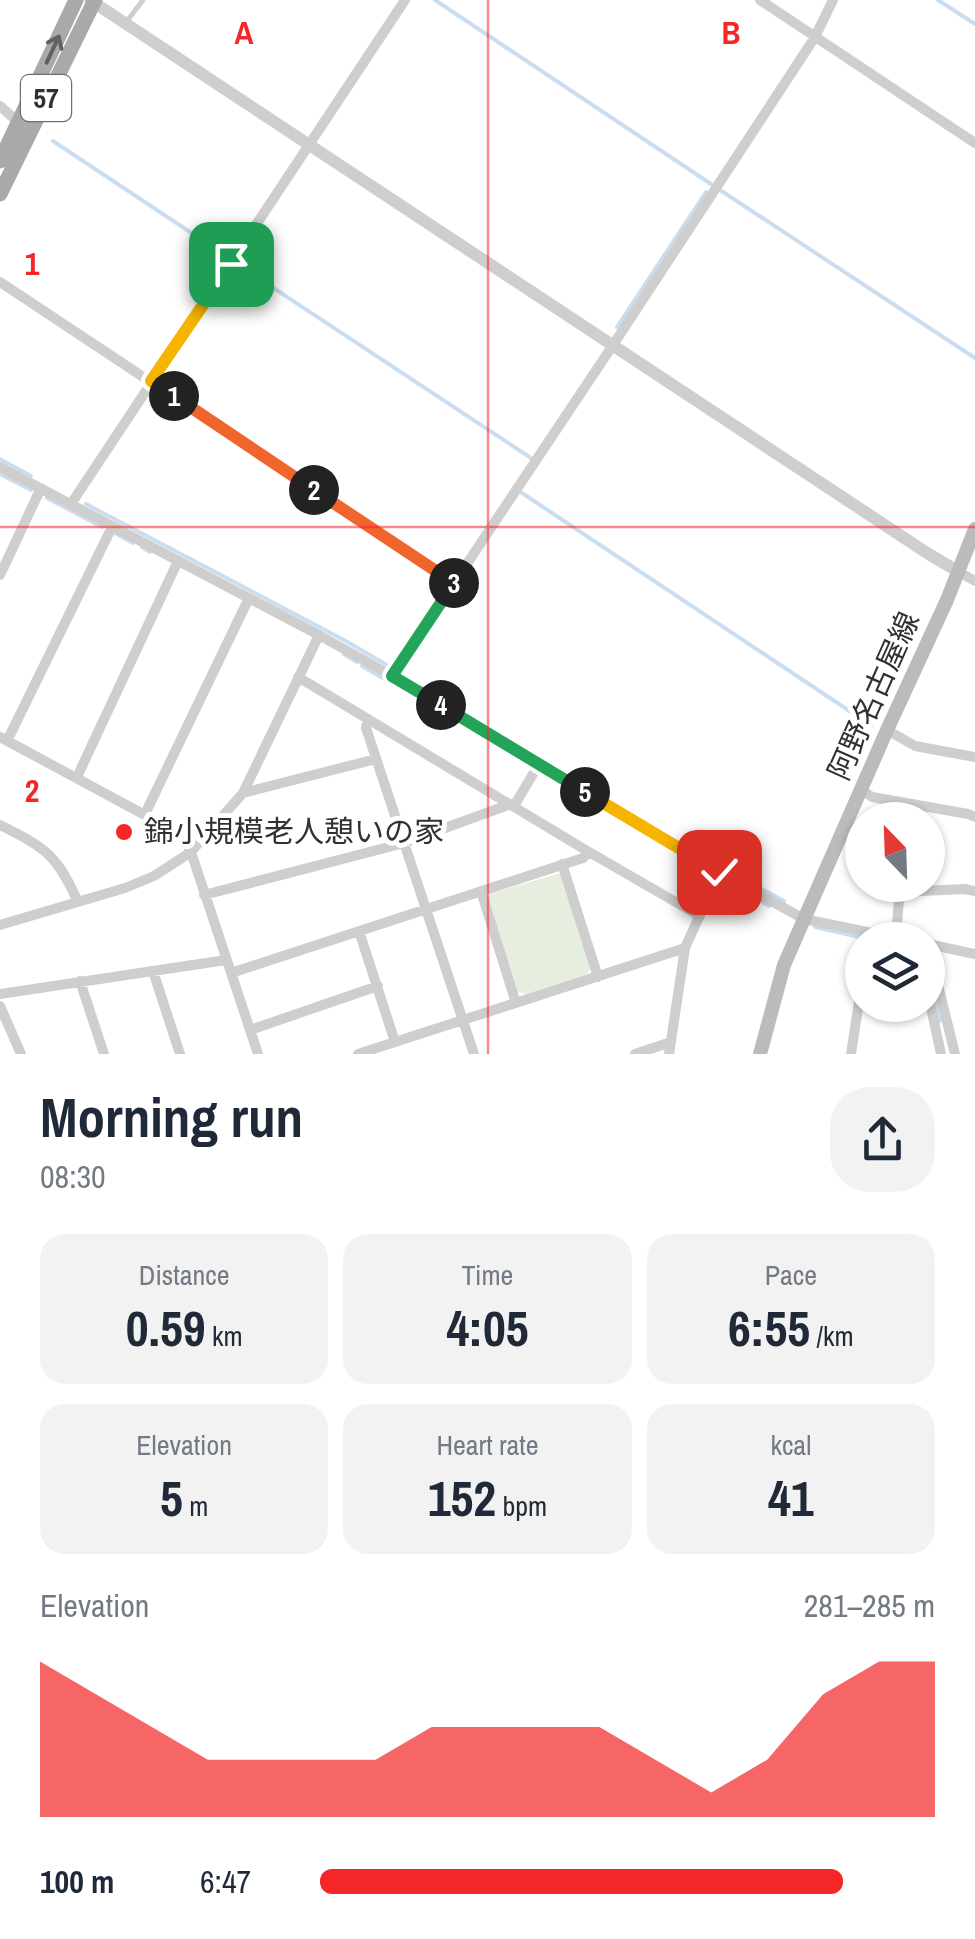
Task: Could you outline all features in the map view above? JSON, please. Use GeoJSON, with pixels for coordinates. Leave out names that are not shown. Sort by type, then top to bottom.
{"type":"FeatureCollection","features":[{"type":"Feature","properties":{"kind":"main road","name":"57"},"geometry":{"type":"LineString","coordinates":[[0,161],[76,0]]}},
{"type":"Feature","properties":{"kind":"main road","name":"57"},"geometry":{"type":"LineString","coordinates":[[0,194],[93,1]]}},
{"type":"Feature","properties":{"kind":"main road","name":"阿野名古屋線"},"geometry":{"type":"LineString","coordinates":[[760,1054],[778,982],[804,918],[975,529]]}},
{"type":"Feature","properties":{"kind":"street"},"geometry":{"type":"LineString","coordinates":[[71,504],[405,0]]}},
{"type":"Feature","properties":{"kind":"street"},"geometry":{"type":"LineString","coordinates":[[760,0],[975,144]]}},
{"type":"Feature","properties":{"kind":"street"},"geometry":{"type":"LineString","coordinates":[[392,676],[815,37],[833,0]]}},
{"type":"Feature","properties":{"kind":"street"},"geometry":{"type":"LineString","coordinates":[[93,1],[910,542],[975,581]]}},
{"type":"Feature","properties":{"kind":"street"},"geometry":{"type":"LineString","coordinates":[[0,106],[18,122]]}},
{"type":"Feature","properties":{"kind":"street"},"geometry":{"type":"LineString","coordinates":[[0,282],[454,583]]}},
{"type":"Feature","properties":{"kind":"street"},"geometry":{"type":"LineString","coordinates":[[0,467],[392,676],[719,872],[804,918],[845,929]]}},
{"type":"Feature","properties":{"kind":"street"},"geometry":{"type":"LineString","coordinates":[[0,575],[41,488]]}},
{"type":"Feature","properties":{"kind":"street"},"geometry":{"type":"LineString","coordinates":[[112,527],[4,739],[182,835],[258,1054]]}},
{"type":"Feature","properties":{"kind":"street"},"geometry":{"type":"LineString","coordinates":[[77,777],[178,560]]}},
{"type":"Feature","properties":{"kind":"street"},"geometry":{"type":"LineString","coordinates":[[144,814],[249,598]]}},
{"type":"Feature","properties":{"kind":"street"},"geometry":{"type":"LineString","coordinates":[[0,925],[140,882],[191,852],[244,793],[319,635]]}},
{"type":"Feature","properties":{"kind":"street"},"geometry":{"type":"LineString","coordinates":[[298,676],[700,916]]}},
{"type":"Feature","properties":{"kind":"street"},"geometry":{"type":"LineString","coordinates":[[368,719],[366,728],[474,1054]]}},
{"type":"Feature","properties":{"kind":"street"},"geometry":{"type":"LineString","coordinates":[[886,730],[915,746],[975,758]]}},
{"type":"Feature","properties":{"kind":"street"},"geometry":{"type":"LineString","coordinates":[[244,793],[376,759]]}},
{"type":"Feature","properties":{"kind":"street"},"geometry":{"type":"LineString","coordinates":[[204,894],[404,843],[512,806],[539,764]]}},
{"type":"Feature","properties":{"kind":"street"},"geometry":{"type":"LineString","coordinates":[[862,790],[872,797],[897,802]]}},
{"type":"Feature","properties":{"kind":"street"},"geometry":{"type":"LineString","coordinates":[[945,810],[975,817]]}},
{"type":"Feature","properties":{"kind":"street"},"geometry":{"type":"LineString","coordinates":[[0,826],[52,856],[78,902]]}},
{"type":"Feature","properties":{"kind":"street"},"geometry":{"type":"LineString","coordinates":[[230,973],[583,858],[589,852]]}},
{"type":"Feature","properties":{"kind":"street"},"geometry":{"type":"LineString","coordinates":[[562,864],[598,976]]}},
{"type":"Feature","properties":{"kind":"street"},"geometry":{"type":"LineString","coordinates":[[635,1054],[671,1048],[685,948],[719,872]]}},
{"type":"Feature","properties":{"kind":"street"},"geometry":{"type":"LineString","coordinates":[[945,889],[975,891]]}},
{"type":"Feature","properties":{"kind":"street"},"geometry":{"type":"LineString","coordinates":[[481,891],[516,1003]]}},
{"type":"Feature","properties":{"kind":"street"},"geometry":{"type":"LineString","coordinates":[[359,931],[396,1042]]}},
{"type":"Feature","properties":{"kind":"street"},"geometry":{"type":"LineString","coordinates":[[364,1053],[685,948]]}},
{"type":"Feature","properties":{"kind":"street"},"geometry":{"type":"LineString","coordinates":[[945,948],[975,954]]}},
{"type":"Feature","properties":{"kind":"street"},"geometry":{"type":"LineString","coordinates":[[0,994],[226,960]]}},
{"type":"Feature","properties":{"kind":"street"},"geometry":{"type":"LineString","coordinates":[[153,971],[180,1054]]}},
{"type":"Feature","properties":{"kind":"street"},"geometry":{"type":"LineString","coordinates":[[80,981],[104,1054]]}},
{"type":"Feature","properties":{"kind":"street"},"geometry":{"type":"LineString","coordinates":[[250,1030],[378,986]]}},
{"type":"Feature","properties":{"kind":"street"},"geometry":{"type":"LineString","coordinates":[[0,1006],[21,1054]]}},
{"type":"Feature","properties":{"kind":"street"},"geometry":{"type":"LineString","coordinates":[[945,1016],[954,1054]]}},
{"type":"Feature","properties":{"kind":"street"},"geometry":{"type":"LineString","coordinates":[[851,1054],[856,1022]]}},
{"type":"Feature","properties":{"kind":"street"},"geometry":{"type":"LineString","coordinates":[[935,1022],[942,1054]]}},
{"type":"Feature","properties":{"kind":"lane"},"geometry":{"type":"LineString","coordinates":[[126,22],[143,0]]}},
{"type":"Feature","properties":{"kind":"green space"},"geometry":{"type":"Polygon","coordinates":[[[561,873],[590,969],[587,974],[526,994],[518,992],[488,898],[491,893],[561,873]]]}},
{"type":"Feature","properties":{"kind":"waterway"},"geometry":{"type":"LineString","coordinates":[[435,0],[711,184]]}},
{"type":"Feature","properties":{"kind":"waterway"},"geometry":{"type":"LineString","coordinates":[[938,0],[975,24]]}},
{"type":"Feature","properties":{"kind":"waterway"},"geometry":{"type":"LineString","coordinates":[[53,141],[226,256]]}},
{"type":"Feature","properties":{"kind":"waterway"},"geometry":{"type":"LineString","coordinates":[[720,190],[975,358]]}},
{"type":"Feature","properties":{"kind":"waterway"},"geometry":{"type":"LineString","coordinates":[[617,327],[706,192]]}},
{"type":"Feature","properties":{"kind":"waterway"},"geometry":{"type":"LineString","coordinates":[[237,264],[531,458]]}},
{"type":"Feature","properties":{"kind":"waterway"},"geometry":{"type":"LineString","coordinates":[[0,459],[31,476]]}},
{"type":"Feature","properties":{"kind":"waterway"},"geometry":{"type":"LineString","coordinates":[[0,474],[31,490]]}},
{"type":"Feature","properties":{"kind":"waterway"},"geometry":{"type":"LineString","coordinates":[[522,493],[872,726]]}},
{"type":"Feature","properties":{"kind":"waterway"},"geometry":{"type":"LineString","coordinates":[[47,498],[102,527]]}},
{"type":"Feature","properties":{"kind":"waterway"},"geometry":{"type":"LineString","coordinates":[[86,504],[392,668]]}},
{"type":"Feature","properties":{"kind":"waterway"},"geometry":{"type":"LineString","coordinates":[[115,533],[133,543]]}},
{"type":"Feature","properties":{"kind":"waterway"},"geometry":{"type":"LineString","coordinates":[[142,547],[150,552]]}},
{"type":"Feature","properties":{"kind":"waterway"},"geometry":{"type":"LineString","coordinates":[[344,654],[357,662]]}},
{"type":"Feature","properties":{"kind":"waterway"},"geometry":{"type":"LineString","coordinates":[[362,666],[420,700]]}},
{"type":"Feature","properties":{"kind":"waterway"},"geometry":{"type":"LineString","coordinates":[[405,677],[481,723]]}},
{"type":"Feature","properties":{"kind":"waterway"},"geometry":{"type":"LineString","coordinates":[[429,705],[445,714]]}},
{"type":"Feature","properties":{"kind":"waterway"},"geometry":{"type":"LineString","coordinates":[[457,722],[482,736]]}},
{"type":"Feature","properties":{"kind":"waterway"},"geometry":{"type":"LineString","coordinates":[[488,727],[569,776]]}},
{"type":"Feature","properties":{"kind":"waterway"},"geometry":{"type":"LineString","coordinates":[[576,779],[658,828]]}},
{"type":"Feature","properties":{"kind":"waterway"},"geometry":{"type":"LineString","coordinates":[[665,832],[744,879]]}},
{"type":"Feature","properties":{"kind":"waterway"},"geometry":{"type":"LineString","coordinates":[[751,883],[784,901]]}},
{"type":"Feature","properties":{"kind":"waterway"},"geometry":{"type":"LineString","coordinates":[[754,897],[769,906]]}},
{"type":"Feature","properties":{"kind":"waterway"},"geometry":{"type":"LineString","coordinates":[[815,927],[845,934]]}},
{"type":"Feature","properties":{"kind":"place","name":"錦小規模老人憩いの家"},"geometry":{"type":"Point","coordinates":[124,832]}},
{"type":"Feature","properties":{"kind":"route"},"geometry":{"type":"LineString","coordinates":[[231,264],[151,381],[454,583],[392,676],[719,872]]}}]}
